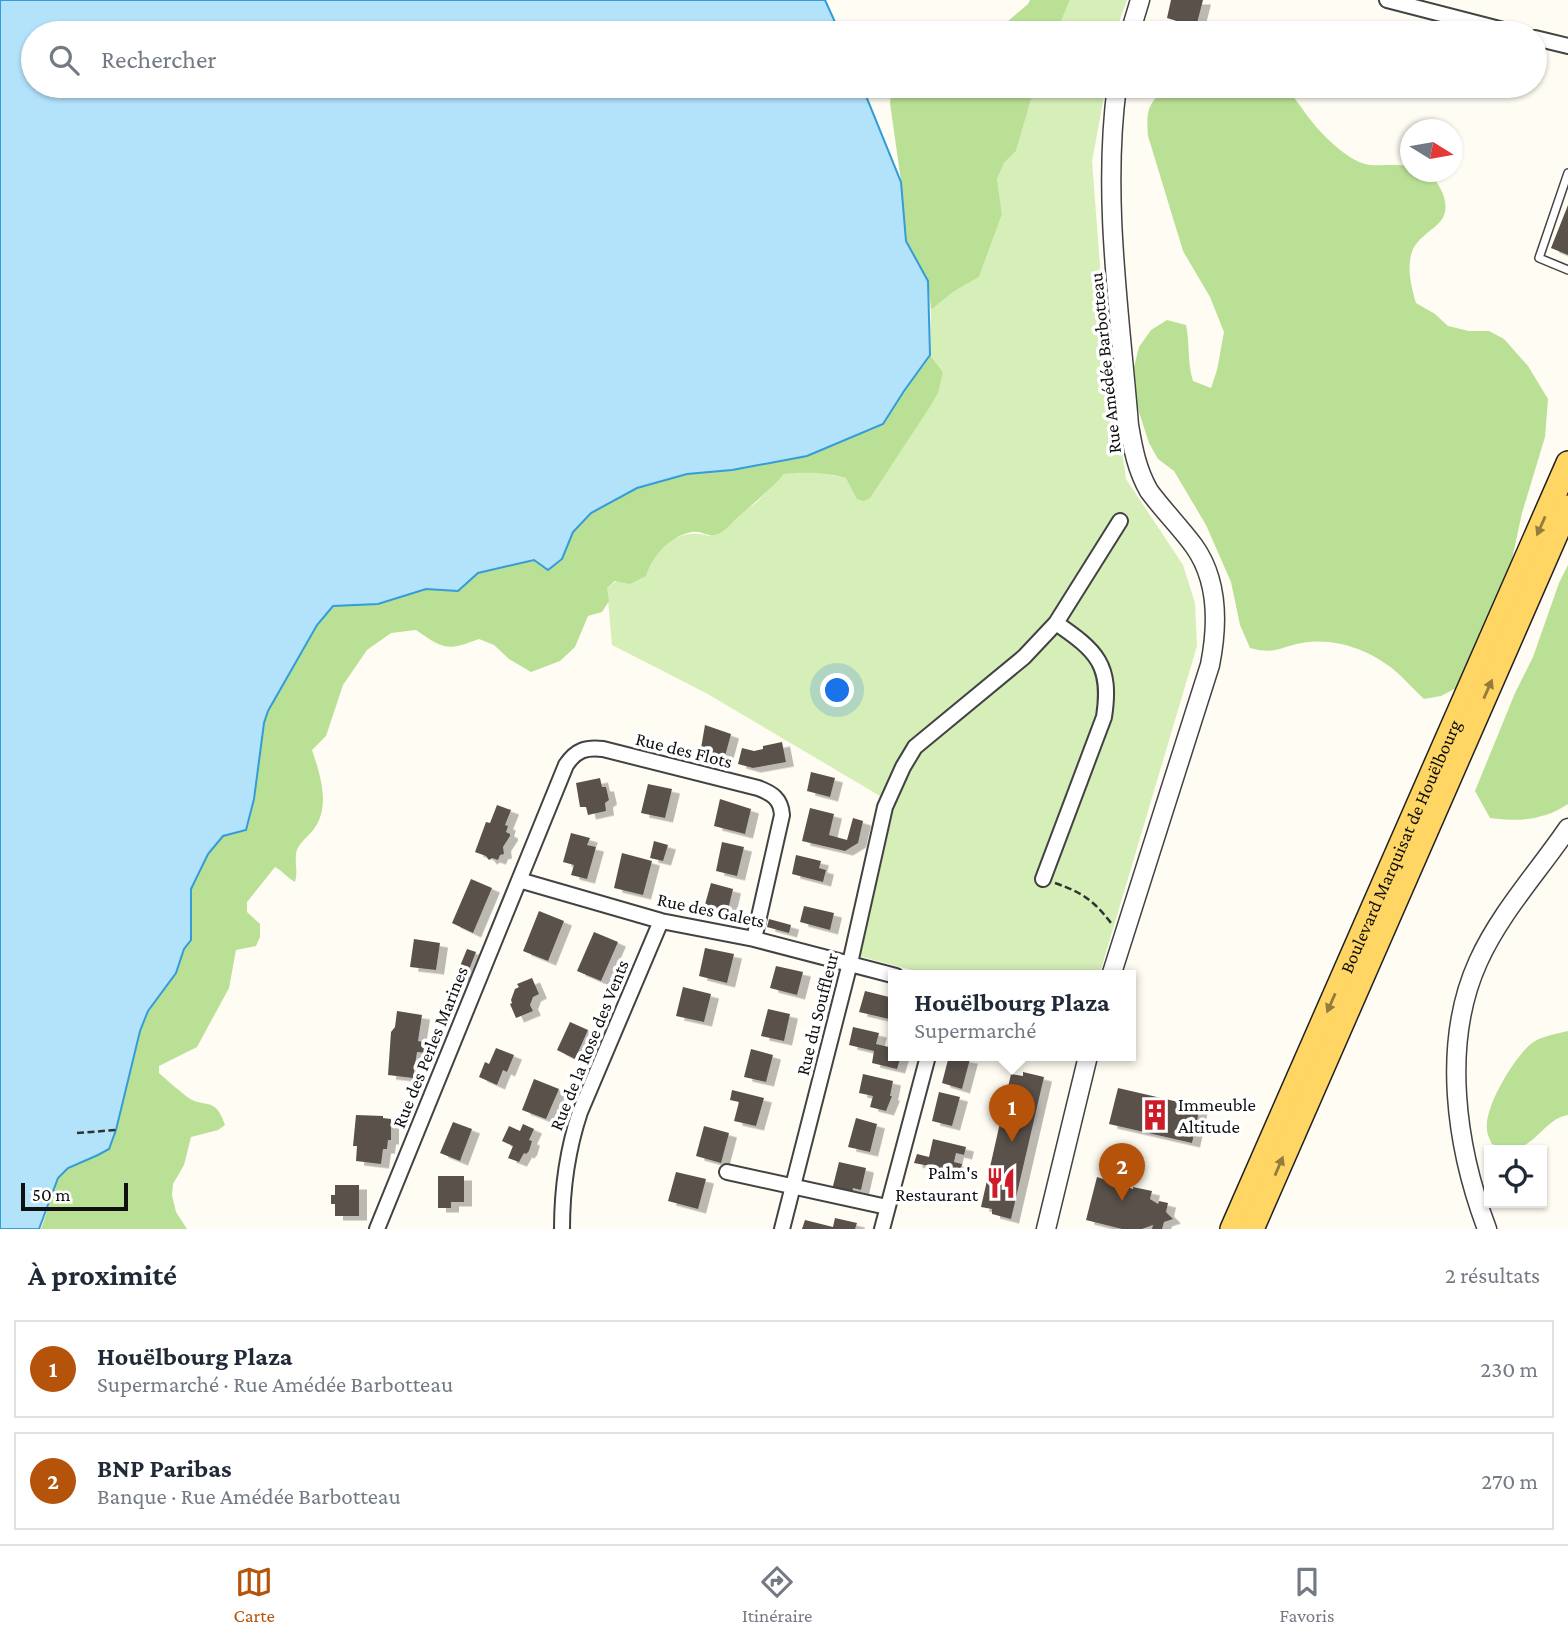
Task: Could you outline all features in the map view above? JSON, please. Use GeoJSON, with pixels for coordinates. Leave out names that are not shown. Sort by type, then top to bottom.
{"type":"FeatureCollection","features":[{"type":"Feature","properties":{"kind":"main road","name":"Boulevard Marquisat de Houëlbourg"},"geometry":{"type":"LineString","coordinates":[[1232,1229],[1568,463]]}},
{"type":"Feature","properties":{"kind":"main road","name":"Boulevard Marquisat de Houëlbourg"},"geometry":{"type":"LineString","coordinates":[[1252,1229],[1568,507]]}},
{"type":"Feature","properties":{"kind":"street"},"geometry":{"type":"LineString","coordinates":[[1134,21],[1140,0]]}},
{"type":"Feature","properties":{"kind":"street"},"geometry":{"type":"LineString","coordinates":[[1387,0],[1468,21]]}},
{"type":"Feature","properties":{"kind":"street"},"geometry":{"type":"LineString","coordinates":[[1547,41],[1568,46]]}},
{"type":"Feature","properties":{"kind":"street","name":"Rue Amédée Barbotteau"},"geometry":{"type":"LineString","coordinates":[[1113,970],[1210,665],[1216,622],[1212,585],[1202,559],[1149,491],[1134,453],[1129,425],[1112,202],[1110,148],[1116,98]]}},
{"type":"Feature","properties":{"kind":"street","name":"Rue du Souffleur"},"geometry":{"type":"LineString","coordinates":[[782,1229],[850,963],[885,807],[903,767],[915,747],[1024,657],[1056,623],[1120,522]]}},
{"type":"Feature","properties":{"kind":"street"},"geometry":{"type":"LineString","coordinates":[[1043,879],[1104,717],[1107,695],[1105,677],[1096,655],[1082,641],[1056,623]]}},
{"type":"Feature","properties":{"kind":"street","name":"Rue des Flots"},"geometry":{"type":"LineString","coordinates":[[519,880],[571,756],[583,749],[603,749],[758,788],[768,791],[779,801],[781,824],[754,939]]}},
{"type":"Feature","properties":{"kind":"street"},"geometry":{"type":"LineString","coordinates":[[1487,1229],[1475,1196],[1461,1134],[1456,1074],[1462,1016],[1477,962],[1493,934],[1568,828]]}},
{"type":"Feature","properties":{"kind":"street","name":"Rue des Galets"},"geometry":{"type":"LineString","coordinates":[[519,880],[661,921],[754,939],[888,974]]}},
{"type":"Feature","properties":{"kind":"street","name":"Rue des Perles Marines"},"geometry":{"type":"LineString","coordinates":[[377,1229],[519,880]]}},
{"type":"Feature","properties":{"kind":"street","name":"Rue de la Rose des Vents"},"geometry":{"type":"LineString","coordinates":[[562,1229],[563,1181],[572,1134],[661,921]]}},
{"type":"Feature","properties":{"kind":"street"},"geometry":{"type":"LineString","coordinates":[[882,1229],[927,1061]]}},
{"type":"Feature","properties":{"kind":"street"},"geometry":{"type":"LineString","coordinates":[[1046,1229],[1087,1061]]}},
{"type":"Feature","properties":{"kind":"street"},"geometry":{"type":"LineString","coordinates":[[727,1172],[887,1207]]}},
{"type":"Feature","properties":{"kind":"lane"},"geometry":{"type":"LineString","coordinates":[[1568,173],[1539,258],[1568,270]]}},
{"type":"Feature","properties":{"kind":"path"},"geometry":{"type":"LineString","coordinates":[[1043,879],[1082,895],[1096,904],[1122,937]]}},
{"type":"Feature","properties":{"kind":"path"},"geometry":{"type":"LineString","coordinates":[[76,1133],[116,1130]]}},
{"type":"Feature","properties":{"kind":"green space"},"geometry":{"type":"Polygon","coordinates":[[[1030,0],[1070,0],[1061,21],[1008,21],[1030,0]]]}},
{"type":"Feature","properties":{"kind":"green space"},"geometry":{"type":"Polygon","coordinates":[[[1070,0],[1127,0],[1119,21],[1061,21],[1070,0]]]}},
{"type":"Feature","properties":{"kind":"green space"},"geometry":{"type":"Polygon","coordinates":[[[891,98],[1031,98],[1016,151],[1004,163],[997,179],[1002,214],[979,277],[953,292],[931,310],[928,281],[906,241],[891,98]]]}},
{"type":"Feature","properties":{"kind":"green space"},"geometry":{"type":"Polygon","coordinates":[[[1031,98],[1104,98],[1092,161],[1106,344],[1126,479],[1183,565],[1195,603],[1197,646],[1101,970],[912,970],[859,956],[880,796],[706,693],[612,645],[607,588],[649,563],[665,545],[677,538],[689,534],[709,536],[757,502],[784,474],[812,471],[846,478],[943,372],[930,355],[931,310],[953,292],[979,277],[1002,214],[997,179],[1004,163],[1016,151],[1031,98]]]}},
{"type":"Feature","properties":{"kind":"green space"},"geometry":{"type":"Polygon","coordinates":[[[1156,98],[1294,98],[1324,136],[1355,160],[1370,165],[1400,165],[1400,182],[1436,182],[1444,197],[1445,212],[1437,225],[1413,249],[1410,276],[1416,303],[1435,314],[1448,326],[1469,331],[1489,331],[1504,339],[1528,366],[1548,399],[1545,437],[1522,513],[1509,573],[1460,686],[1441,696],[1424,699],[1397,672],[1373,656],[1350,646],[1314,642],[1272,651],[1250,648],[1240,625],[1231,582],[1206,525],[1174,471],[1158,459],[1149,443],[1137,406],[1134,367],[1139,347],[1151,330],[1167,320],[1186,325],[1193,381],[1211,388],[1224,332],[1210,297],[1183,251],[1148,136],[1150,107],[1156,98]]]}},
{"type":"Feature","properties":{"kind":"green space"},"geometry":{"type":"Polygon","coordinates":[[[930,355],[943,372],[938,393],[870,498],[864,501],[857,499],[846,478],[815,473],[784,474],[723,531],[714,535],[696,532],[684,534],[663,548],[646,576],[630,584],[615,581],[607,588],[609,601],[602,612],[588,616],[575,647],[560,661],[531,672],[509,659],[494,645],[479,639],[453,647],[446,646],[434,642],[416,630],[391,633],[367,650],[343,685],[326,736],[312,750],[322,790],[322,810],[314,829],[297,851],[295,882],[275,867],[247,902],[247,912],[260,924],[260,937],[256,946],[236,950],[229,988],[197,1047],[159,1066],[159,1073],[186,1096],[217,1109],[225,1125],[218,1130],[191,1137],[184,1165],[173,1184],[172,1195],[176,1212],[187,1229],[41,1229],[58,1179],[68,1168],[109,1148],[116,1130],[140,1031],[148,1011],[176,973],[184,949],[191,940],[191,889],[208,854],[223,836],[246,830],[254,799],[268,711],[317,624],[333,605],[378,604],[426,589],[458,591],[478,573],[534,560],[561,559],[573,532],[591,513],[637,488],[687,474],[732,470],[871,430],[883,424],[930,355]]]}},
{"type":"Feature","properties":{"kind":"green space"},"geometry":{"type":"Polygon","coordinates":[[[1568,565],[1568,804],[1550,814],[1531,819],[1490,818],[1475,791],[1515,693],[1533,657],[1568,565]]]}},
{"type":"Feature","properties":{"kind":"green space"},"geometry":{"type":"Polygon","coordinates":[[[1568,1031],[1568,1115],[1552,1122],[1525,1145],[1492,1144],[1487,1120],[1495,1096],[1517,1059],[1532,1043],[1568,1031]]]}},
{"type":"Feature","properties":{"kind":"water"},"geometry":{"type":"Polygon","coordinates":[[[0,0],[825,0],[835,21],[21,21],[21,98],[867,98],[901,182],[906,241],[928,281],[930,355],[883,424],[807,456],[732,470],[687,474],[637,488],[591,513],[573,532],[562,559],[548,570],[534,560],[478,573],[458,591],[426,589],[378,604],[333,606],[317,625],[268,711],[254,799],[246,830],[223,836],[208,854],[191,889],[191,940],[184,949],[176,973],[148,1011],[140,1031],[109,1149],[68,1168],[58,1178],[39,1229],[0,1229],[0,0]]]}},
{"type":"Feature","properties":{"kind":"building"},"geometry":{"type":"Polygon","coordinates":[[[1171,0],[1203,0],[1198,21],[1167,18],[1171,0]]]}},
{"type":"Feature","properties":{"kind":"building"},"geometry":{"type":"Polygon","coordinates":[[[1568,205],[1568,255],[1551,248],[1568,205]]]}},
{"type":"Feature","properties":{"kind":"building"},"geometry":{"type":"Polygon","coordinates":[[[705,725],[731,734],[724,760],[700,754],[705,725]]]}},
{"type":"Feature","properties":{"kind":"building"},"geometry":{"type":"Polygon","coordinates":[[[782,742],[786,762],[753,768],[738,764],[742,748],[754,751],[782,742]]]}},
{"type":"Feature","properties":{"kind":"building"},"geometry":{"type":"Polygon","coordinates":[[[811,772],[835,778],[830,797],[807,791],[811,772]]]}},
{"type":"Feature","properties":{"kind":"building"},"geometry":{"type":"Polygon","coordinates":[[[600,778],[602,787],[606,787],[609,800],[605,803],[606,811],[588,815],[586,807],[580,807],[576,783],[600,778]]]}},
{"type":"Feature","properties":{"kind":"building"},"geometry":{"type":"Polygon","coordinates":[[[648,784],[672,789],[665,818],[641,813],[648,784]]]}},
{"type":"Feature","properties":{"kind":"building"},"geometry":{"type":"Polygon","coordinates":[[[720,799],[751,809],[745,834],[714,826],[720,799]]]}},
{"type":"Feature","properties":{"kind":"building"},"geometry":{"type":"Polygon","coordinates":[[[497,805],[511,810],[505,825],[508,826],[506,832],[510,836],[503,847],[504,854],[500,855],[498,860],[489,860],[475,852],[486,822],[490,823],[497,805]]]}},
{"type":"Feature","properties":{"kind":"building"},"geometry":{"type":"Polygon","coordinates":[[[810,808],[834,814],[829,835],[847,840],[853,818],[863,821],[858,843],[845,851],[802,841],[810,808]]]}},
{"type":"Feature","properties":{"kind":"building"},"geometry":{"type":"Polygon","coordinates":[[[571,833],[590,838],[587,845],[596,847],[587,879],[571,875],[574,865],[563,862],[571,833]]]}},
{"type":"Feature","properties":{"kind":"building"},"geometry":{"type":"Polygon","coordinates":[[[654,841],[668,845],[663,861],[650,858],[654,841]]]}},
{"type":"Feature","properties":{"kind":"building"},"geometry":{"type":"Polygon","coordinates":[[[722,842],[744,847],[737,876],[716,871],[722,842]]]}},
{"type":"Feature","properties":{"kind":"building"},"geometry":{"type":"Polygon","coordinates":[[[622,853],[652,861],[643,895],[614,888],[622,853]]]}},
{"type":"Feature","properties":{"kind":"building"},"geometry":{"type":"Polygon","coordinates":[[[796,855],[821,861],[819,868],[826,870],[823,882],[792,874],[796,855]]]}},
{"type":"Feature","properties":{"kind":"building"},"geometry":{"type":"Polygon","coordinates":[[[471,879],[492,888],[473,933],[452,923],[471,879]]]}},
{"type":"Feature","properties":{"kind":"building"},"geometry":{"type":"Polygon","coordinates":[[[711,883],[733,889],[727,914],[704,908],[711,883]]]}},
{"type":"Feature","properties":{"kind":"building"},"geometry":{"type":"Polygon","coordinates":[[[804,906],[834,913],[830,930],[800,922],[804,906]]]}},
{"type":"Feature","properties":{"kind":"building"},"geometry":{"type":"Polygon","coordinates":[[[539,911],[564,921],[548,961],[523,951],[539,911]]]}},
{"type":"Feature","properties":{"kind":"building"},"geometry":{"type":"Polygon","coordinates":[[[769,919],[791,925],[789,933],[767,927],[769,919]]]}},
{"type":"Feature","properties":{"kind":"building"},"geometry":{"type":"Polygon","coordinates":[[[594,932],[618,942],[601,981],[577,971],[594,932]]]}},
{"type":"Feature","properties":{"kind":"building"},"geometry":{"type":"Polygon","coordinates":[[[414,939],[440,943],[436,970],[410,967],[414,939]]]}},
{"type":"Feature","properties":{"kind":"building"},"geometry":{"type":"Polygon","coordinates":[[[705,948],[734,954],[727,983],[699,976],[705,948]]]}},
{"type":"Feature","properties":{"kind":"building"},"geometry":{"type":"Polygon","coordinates":[[[467,949],[476,952],[465,980],[456,976],[467,949]]]}},
{"type":"Feature","properties":{"kind":"building"},"geometry":{"type":"Polygon","coordinates":[[[776,966],[803,972],[797,995],[770,988],[776,966]]]}},
{"type":"Feature","properties":{"kind":"building"},"geometry":{"type":"Polygon","coordinates":[[[532,978],[539,994],[533,997],[530,1005],[533,1011],[516,1018],[510,1004],[515,989],[519,987],[517,984],[532,978]]]}},
{"type":"Feature","properties":{"kind":"building"},"geometry":{"type":"Polygon","coordinates":[[[683,987],[711,994],[704,1022],[676,1016],[683,987]]]}},
{"type":"Feature","properties":{"kind":"building"},"geometry":{"type":"Polygon","coordinates":[[[865,991],[888,997],[888,1019],[859,1012],[865,991]]]}},
{"type":"Feature","properties":{"kind":"building"},"geometry":{"type":"Polygon","coordinates":[[[768,1009],[790,1014],[784,1041],[761,1036],[768,1009]]]}},
{"type":"Feature","properties":{"kind":"building"},"geometry":{"type":"Polygon","coordinates":[[[397,1011],[422,1015],[418,1041],[429,1043],[427,1053],[417,1052],[413,1078],[388,1075],[391,1032],[395,1027],[397,1011]]]}},
{"type":"Feature","properties":{"kind":"building"},"geometry":{"type":"Polygon","coordinates":[[[570,1022],[588,1030],[575,1059],[557,1050],[570,1022]]]}},
{"type":"Feature","properties":{"kind":"building"},"geometry":{"type":"Polygon","coordinates":[[[853,1027],[879,1033],[876,1044],[888,1047],[888,1061],[899,1061],[897,1069],[872,1063],[874,1051],[849,1045],[853,1027]]]}},
{"type":"Feature","properties":{"kind":"building"},"geometry":{"type":"Polygon","coordinates":[[[496,1048],[514,1055],[507,1072],[503,1070],[497,1085],[479,1077],[485,1062],[489,1064],[496,1048]]]}},
{"type":"Feature","properties":{"kind":"building"},"geometry":{"type":"Polygon","coordinates":[[[751,1049],[773,1055],[766,1082],[744,1077],[751,1049]]]}},
{"type":"Feature","properties":{"kind":"building"},"geometry":{"type":"Polygon","coordinates":[[[948,1061],[969,1061],[962,1089],[942,1083],[948,1061]]]}},
{"type":"Feature","properties":{"kind":"building"},"geometry":{"type":"Polygon","coordinates":[[[1023,1072],[1044,1077],[1011,1219],[992,1214],[992,1209],[981,1207],[1011,1074],[1023,1076],[1023,1072]]]}},
{"type":"Feature","properties":{"kind":"building"},"geometry":{"type":"Polygon","coordinates":[[[863,1074],[893,1081],[892,1096],[886,1111],[870,1107],[873,1096],[859,1093],[863,1074]]]}},
{"type":"Feature","properties":{"kind":"building"},"geometry":{"type":"Polygon","coordinates":[[[534,1079],[559,1089],[546,1119],[522,1110],[534,1079]]]}},
{"type":"Feature","properties":{"kind":"building","name":"Immeuble Altitude"},"geometry":{"type":"Polygon","coordinates":[[[1118,1088],[1200,1107],[1192,1143],[1109,1124],[1118,1088]]]}},
{"type":"Feature","properties":{"kind":"building"},"geometry":{"type":"Polygon","coordinates":[[[732,1090],[764,1098],[756,1126],[734,1121],[739,1102],[730,1100],[732,1090]]]}},
{"type":"Feature","properties":{"kind":"building"},"geometry":{"type":"Polygon","coordinates":[[[939,1092],[960,1097],[952,1126],[932,1121],[939,1092]]]}},
{"type":"Feature","properties":{"kind":"building"},"geometry":{"type":"Polygon","coordinates":[[[356,1115],[391,1119],[391,1140],[388,1140],[387,1149],[383,1149],[381,1164],[356,1161],[357,1146],[353,1146],[356,1115]]]}},
{"type":"Feature","properties":{"kind":"building"},"geometry":{"type":"Polygon","coordinates":[[[856,1118],[877,1124],[870,1152],[848,1147],[856,1118]]]}},
{"type":"Feature","properties":{"kind":"building"},"geometry":{"type":"Polygon","coordinates":[[[453,1122],[472,1129],[460,1161],[440,1153],[453,1122]]]}},
{"type":"Feature","properties":{"kind":"building"},"geometry":{"type":"Polygon","coordinates":[[[523,1124],[534,1129],[529,1140],[532,1141],[529,1151],[524,1153],[519,1162],[508,1158],[513,1146],[502,1141],[509,1126],[520,1131],[523,1124]]]}},
{"type":"Feature","properties":{"kind":"building"},"geometry":{"type":"Polygon","coordinates":[[[704,1126],[729,1133],[721,1163],[696,1156],[704,1126]]]}},
{"type":"Feature","properties":{"kind":"building"},"geometry":{"type":"Polygon","coordinates":[[[933,1139],[966,1147],[964,1155],[956,1153],[954,1162],[962,1164],[960,1172],[914,1163],[917,1154],[929,1157],[933,1139]]]}},
{"type":"Feature","properties":{"kind":"building"},"geometry":{"type":"Polygon","coordinates":[[[839,1162],[866,1168],[861,1190],[853,1188],[852,1195],[832,1190],[839,1162]]]}},
{"type":"Feature","properties":{"kind":"building"},"geometry":{"type":"Polygon","coordinates":[[[676,1172],[706,1179],[698,1209],[668,1201],[676,1172]]]}},
{"type":"Feature","properties":{"kind":"building"},"geometry":{"type":"Polygon","coordinates":[[[438,1176],[464,1176],[464,1202],[451,1202],[451,1208],[438,1208],[438,1176]]]}},
{"type":"Feature","properties":{"kind":"building"},"geometry":{"type":"Polygon","coordinates":[[[1097,1177],[1133,1189],[1152,1191],[1150,1199],[1158,1204],[1159,1201],[1168,1203],[1166,1212],[1173,1219],[1164,1222],[1162,1229],[1152,1229],[1153,1225],[1142,1229],[1122,1229],[1086,1220],[1097,1177]]]}},
{"type":"Feature","properties":{"kind":"building"},"geometry":{"type":"Polygon","coordinates":[[[335,1185],[359,1185],[359,1216],[335,1216],[335,1204],[331,1204],[331,1195],[335,1195],[335,1185]]]}},
{"type":"Feature","properties":{"kind":"building"},"geometry":{"type":"Polygon","coordinates":[[[835,1218],[857,1223],[855,1229],[802,1229],[805,1220],[833,1227],[835,1218]]]}},
{"type":"Feature","properties":{"kind":"place","name":"Immeuble Altitude"},"geometry":{"type":"Point","coordinates":[1155,1115]}},
{"type":"Feature","properties":{"kind":"place","name":"Houëlbourg Plaza"},"geometry":{"type":"Point","coordinates":[1012,1142]}},
{"type":"Feature","properties":{"kind":"place","name":"Palm's Restaurant"},"geometry":{"type":"Point","coordinates":[1001,1183]}},
{"type":"Feature","properties":{"kind":"place","name":"BNP Paribas"},"geometry":{"type":"Point","coordinates":[1122,1201]}}]}
